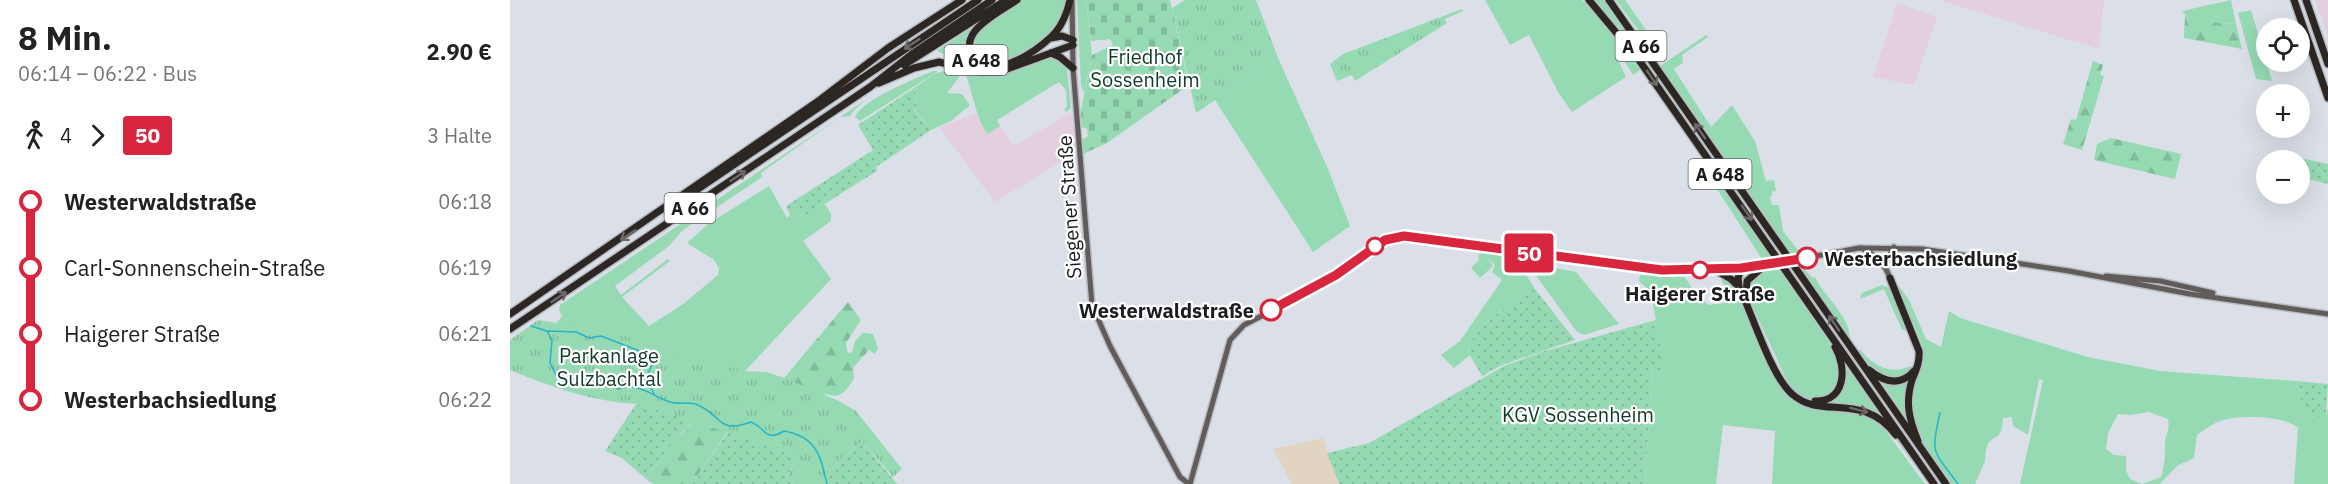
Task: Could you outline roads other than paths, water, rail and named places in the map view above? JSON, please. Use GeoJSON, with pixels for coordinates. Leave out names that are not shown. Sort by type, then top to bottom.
{"type":"FeatureCollection","features":[{"type":"Feature","properties":{"kind":"highway"},"geometry":{"type":"LineString","coordinates":[[932,19],[953,0]]}},
{"type":"Feature","properties":{"kind":"highway","name":"A 66"},"geometry":{"type":"LineString","coordinates":[[510,314],[676,201],[694,186],[817,102],[851,75],[962,0]]}},
{"type":"Feature","properties":{"kind":"highway","name":"A 66"},"geometry":{"type":"LineString","coordinates":[[676,201],[697,190],[978,0]]}},
{"type":"Feature","properties":{"kind":"highway","name":"A 66"},"geometry":{"type":"LineString","coordinates":[[510,329],[870,87],[912,54],[992,0]]}},
{"type":"Feature","properties":{"kind":"highway","name":"A 648"},"geometry":{"type":"LineString","coordinates":[[881,78],[1006,0]]}},
{"type":"Feature","properties":{"kind":"highway","name":"A 648"},"geometry":{"type":"LineString","coordinates":[[1017,0],[974,32],[969,46],[976,60],[987,67],[1005,66],[1051,38],[1062,23],[1071,0]]}},
{"type":"Feature","properties":{"kind":"highway","name":"A 648"},"geometry":{"type":"LineString","coordinates":[[1589,0],[1640,60],[1934,484]]}},
{"type":"Feature","properties":{"kind":"highway","name":"A 66"},"geometry":{"type":"LineString","coordinates":[[1609,0],[1672,92]]}},
{"type":"Feature","properties":{"kind":"highway"},"geometry":{"type":"LineString","coordinates":[[2294,0],[2328,98]]}},
{"type":"Feature","properties":{"kind":"highway"},"geometry":{"type":"LineString","coordinates":[[2306,0],[2328,64]]}},
{"type":"Feature","properties":{"kind":"highway"},"geometry":{"type":"LineString","coordinates":[[1051,38],[1062,36],[1073,43]]}},
{"type":"Feature","properties":{"kind":"highway"},"geometry":{"type":"LineString","coordinates":[[870,87],[928,63],[944,62],[980,72],[999,72],[1073,43]]}},
{"type":"Feature","properties":{"kind":"highway"},"geometry":{"type":"LineString","coordinates":[[1051,53],[1073,68]]}},
{"type":"Feature","properties":{"kind":"highway","name":"A 648"},"geometry":{"type":"LineString","coordinates":[[1672,92],[1946,484]]}},
{"type":"Feature","properties":{"kind":"highway"},"geometry":{"type":"LineString","coordinates":[[1742,286],[1753,273],[1764,266]]}},
{"type":"Feature","properties":{"kind":"highway"},"geometry":{"type":"LineString","coordinates":[[1741,268],[1738,278],[1777,374],[1791,394],[1813,405],[1853,408],[1868,412],[1883,421],[1913,454]]}},
{"type":"Feature","properties":{"kind":"highway"},"geometry":{"type":"LineString","coordinates":[[1715,270],[1742,286],[1781,376],[1791,390],[1803,399],[1812,401],[1826,399],[1836,393],[1842,381],[1841,360],[1828,331]]}},
{"type":"Feature","properties":{"kind":"highway"},"geometry":{"type":"LineString","coordinates":[[1890,278],[1919,348],[1919,357],[1907,406],[1911,423],[1923,452]]}},
{"type":"Feature","properties":{"kind":"highway"},"geometry":{"type":"LineString","coordinates":[[1863,366],[1877,377],[1890,382],[1905,379],[1916,369]]}},
{"type":"Feature","properties":{"kind":"main road","name":"Siegener Straße"},"geometry":{"type":"LineString","coordinates":[[1071,0],[1081,185],[1093,309],[1180,477],[1189,484]]}},
{"type":"Feature","properties":{"kind":"main road"},"geometry":{"type":"LineString","coordinates":[[1189,484],[1230,340],[1237,331],[1255,318],[1308,292],[1336,275],[1385,240],[1404,236],[1641,269],[1741,268],[1764,266],[1859,248],[1894,247],[1946,252],[2086,274],[2160,281],[2229,298],[2328,314]]}},
{"type":"Feature","properties":{"kind":"main road"},"geometry":{"type":"LineString","coordinates":[[1886,268],[1887,260],[1894,247]]}},
{"type":"Feature","properties":{"kind":"main road"},"geometry":{"type":"LineString","coordinates":[[1859,248],[1872,254],[1886,268],[1890,278]]}},
{"type":"Feature","properties":{"kind":"waterway"},"geometry":{"type":"LineString","coordinates":[[531,326],[547,331],[552,340],[550,363],[556,375],[574,379],[599,378],[618,389],[639,388],[670,402],[695,404],[706,409],[726,425],[751,422],[769,435],[784,431],[795,434],[804,438],[815,449],[827,484]]}},
{"type":"Feature","properties":{"kind":"waterway"},"geometry":{"type":"LineString","coordinates":[[548,331],[576,332],[589,338],[601,336],[637,350],[650,358],[652,365],[646,377],[654,394]]}},
{"type":"Feature","properties":{"kind":"waterway"},"geometry":{"type":"LineString","coordinates":[[1940,413],[1935,437],[1936,451],[1958,484]]}},
{"type":"Feature","properties":{"kind":"place","name":"Westerbachsiedlung"},"geometry":{"type":"Point","coordinates":[1807,258]}},
{"type":"Feature","properties":{"kind":"place","name":"Haigerer Straße"},"geometry":{"type":"Point","coordinates":[1700,270]}},
{"type":"Feature","properties":{"kind":"place","name":"Westerwaldstraße"},"geometry":{"type":"Point","coordinates":[1271,310]}},
{"type":"Feature","properties":{"kind":"park label","name":"Friedhof Sossenheim"},"geometry":{"type":"Point","coordinates":[1145,68]}},
{"type":"Feature","properties":{"kind":"park label","name":"Parkanlage Sulzbachtal"},"geometry":{"type":"Point","coordinates":[609,366]}},
{"type":"Feature","properties":{"kind":"park label","name":"KGV Sossenheim"},"geometry":{"type":"Point","coordinates":[1578,414]}}]}
